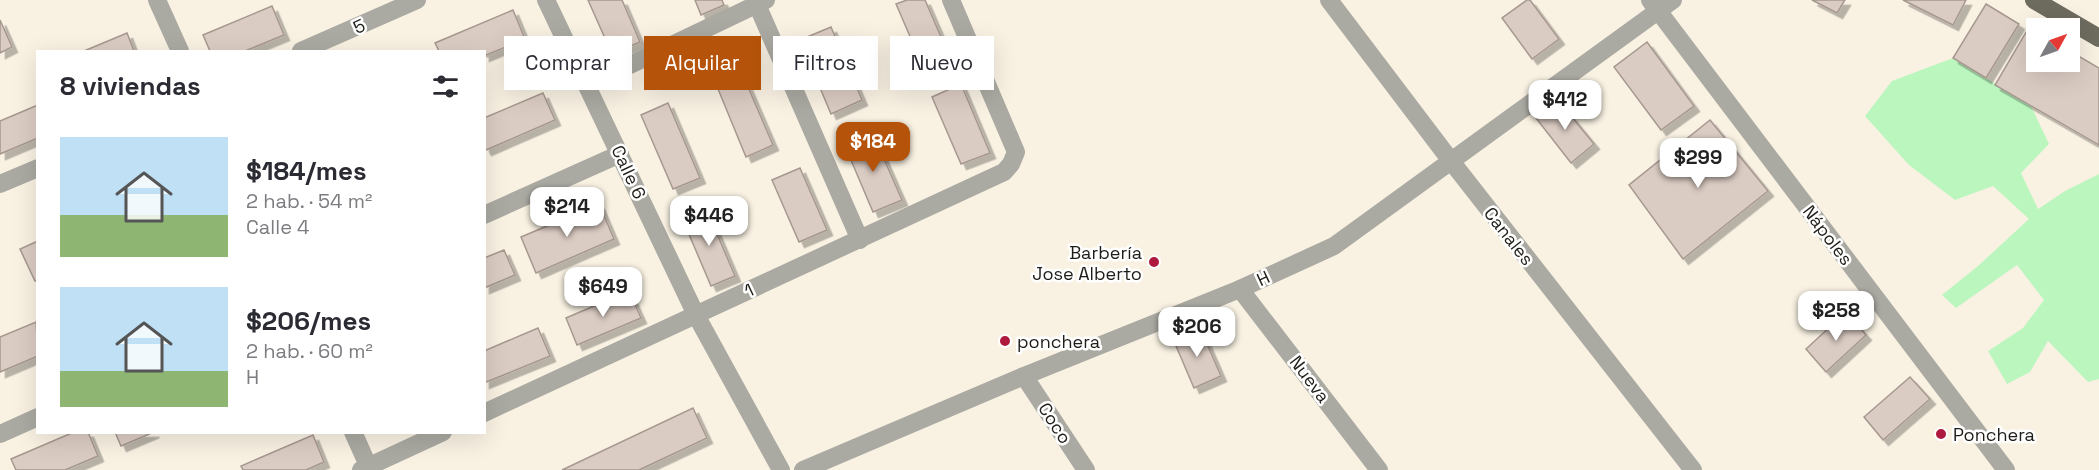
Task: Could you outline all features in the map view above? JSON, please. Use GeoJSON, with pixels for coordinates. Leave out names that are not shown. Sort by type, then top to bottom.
{"type":"FeatureCollection","features":[{"type":"Feature","properties":{"kind":"main road"},"geometry":{"type":"LineString","coordinates":[[2034,0],[2099,38]]}},
{"type":"Feature","properties":{"kind":"street"},"geometry":{"type":"LineString","coordinates":[[156,0],[180,50]]}},
{"type":"Feature","properties":{"kind":"street","name":"5"},"geometry":{"type":"LineString","coordinates":[[303,50],[417,0]]}},
{"type":"Feature","properties":{"kind":"street","name":"Calle 6"},"geometry":{"type":"LineString","coordinates":[[546,0],[564,36]]}},
{"type":"Feature","properties":{"kind":"street","name":"1"},"geometry":{"type":"LineString","coordinates":[[486,412],[1004,172],[1011,164],[1016,152],[951,0]]}},
{"type":"Feature","properties":{"kind":"street","name":"Canales"},"geometry":{"type":"LineString","coordinates":[[1329,0],[1451,161],[1693,470]]}},
{"type":"Feature","properties":{"kind":"street"},"geometry":{"type":"LineString","coordinates":[[632,63],[759,1],[860,240]]}},
{"type":"Feature","properties":{"kind":"street","name":"H"},"geometry":{"type":"LineString","coordinates":[[803,470],[1024,376],[1240,289],[1334,246],[1661,4]]}},
{"type":"Feature","properties":{"kind":"street","name":"Nápoles"},"geometry":{"type":"LineString","coordinates":[[1661,4],[2006,470]]}},
{"type":"Feature","properties":{"kind":"street","name":"Calle 6"},"geometry":{"type":"LineString","coordinates":[[590,90],[696,315],[781,470]]}},
{"type":"Feature","properties":{"kind":"street"},"geometry":{"type":"LineString","coordinates":[[486,214],[620,154]]}},
{"type":"Feature","properties":{"kind":"street"},"geometry":{"type":"LineString","coordinates":[[0,184],[36,169]]}},
{"type":"Feature","properties":{"kind":"street","name":"Nueva"},"geometry":{"type":"LineString","coordinates":[[1240,289],[1379,470]]}},
{"type":"Feature","properties":{"kind":"street","name":"Coco"},"geometry":{"type":"LineString","coordinates":[[1024,376],[1086,470]]}},
{"type":"Feature","properties":{"kind":"street"},"geometry":{"type":"LineString","coordinates":[[0,434],[36,418]]}},
{"type":"Feature","properties":{"kind":"street"},"geometry":{"type":"LineString","coordinates":[[354,434],[367,469],[439,434]]}},
{"type":"Feature","properties":{"kind":"green space"},"geometry":{"type":"Polygon","coordinates":[[[1953,58],[2031,106],[2049,144],[2021,173],[2038,209],[2065,191],[2099,174],[2099,379],[2088,382],[2048,341],[2030,372],[2007,384],[1988,351],[2023,328],[2044,300],[2017,265],[1956,308],[1942,295],[1978,266],[2029,219],[1993,186],[1955,200],[1909,165],[1865,116],[1892,81],[1953,58]]]}},
{"type":"Feature","properties":{"kind":"building"},"geometry":{"type":"Polygon","coordinates":[[[588,0],[622,0],[640,42],[632,45],[632,36],[604,36],[588,0]]]}},
{"type":"Feature","properties":{"kind":"building"},"geometry":{"type":"Polygon","coordinates":[[[695,0],[722,0],[724,5],[701,15],[695,0]]]}},
{"type":"Feature","properties":{"kind":"building"},"geometry":{"type":"Polygon","coordinates":[[[907,0],[925,0],[941,36],[910,36],[896,4],[907,0]]]}},
{"type":"Feature","properties":{"kind":"building"},"geometry":{"type":"Polygon","coordinates":[[[1530,0],[1559,39],[1532,59],[1502,18],[1530,0]]]}},
{"type":"Feature","properties":{"kind":"building"},"geometry":{"type":"Polygon","coordinates":[[[1812,0],[1845,0],[1837,13],[1812,0]]]}},
{"type":"Feature","properties":{"kind":"building"},"geometry":{"type":"Polygon","coordinates":[[[1903,0],[1966,0],[1953,25],[1903,0]]]}},
{"type":"Feature","properties":{"kind":"building"},"geometry":{"type":"Polygon","coordinates":[[[1986,4],[2019,24],[1986,78],[1953,58],[1986,4]]]}},
{"type":"Feature","properties":{"kind":"building"},"geometry":{"type":"Polygon","coordinates":[[[272,6],[284,35],[247,50],[210,50],[203,35],[272,6]]]}},
{"type":"Feature","properties":{"kind":"building"},"geometry":{"type":"Polygon","coordinates":[[[513,10],[524,36],[504,36],[504,48],[486,55],[486,50],[438,50],[435,43],[513,10]]]}},
{"type":"Feature","properties":{"kind":"building"},"geometry":{"type":"Polygon","coordinates":[[[0,20],[12,47],[0,53],[0,20]]]}},
{"type":"Feature","properties":{"kind":"building"},"geometry":{"type":"Polygon","coordinates":[[[831,27],[835,36],[810,36],[831,27]]]}},
{"type":"Feature","properties":{"kind":"building"},"geometry":{"type":"Polygon","coordinates":[[[2026,32],[2026,72],[2080,72],[2080,57],[2099,68],[2099,145],[1995,85],[2026,32]]]}},
{"type":"Feature","properties":{"kind":"building"},"geometry":{"type":"Polygon","coordinates":[[[127,33],[134,50],[86,50],[127,33]]]}},
{"type":"Feature","properties":{"kind":"building"},"geometry":{"type":"Polygon","coordinates":[[[1647,42],[1694,106],[1661,130],[1614,67],[1647,42]]]}},
{"type":"Feature","properties":{"kind":"building"},"geometry":{"type":"Polygon","coordinates":[[[718,90],[749,90],[773,145],[746,157],[718,90]]]}},
{"type":"Feature","properties":{"kind":"building"},"geometry":{"type":"Polygon","coordinates":[[[821,90],[858,90],[862,100],[831,114],[821,90]]]}},
{"type":"Feature","properties":{"kind":"building"},"geometry":{"type":"Polygon","coordinates":[[[948,90],[964,90],[990,153],[961,164],[932,97],[948,90]]]}},
{"type":"Feature","properties":{"kind":"building"},"geometry":{"type":"Polygon","coordinates":[[[543,93],[555,120],[486,150],[486,117],[543,93]]]}},
{"type":"Feature","properties":{"kind":"building"},"geometry":{"type":"Polygon","coordinates":[[[1558,100],[1594,144],[1571,163],[1536,118],[1558,100]]]}},
{"type":"Feature","properties":{"kind":"building"},"geometry":{"type":"Polygon","coordinates":[[[668,103],[700,178],[673,189],[641,115],[668,103]]]}},
{"type":"Feature","properties":{"kind":"building"},"geometry":{"type":"Polygon","coordinates":[[[36,106],[36,139],[0,154],[0,121],[36,106]]]}},
{"type":"Feature","properties":{"kind":"building"},"geometry":{"type":"Polygon","coordinates":[[[1710,120],[1768,191],[1683,259],[1629,185],[1710,120]]]}},
{"type":"Feature","properties":{"kind":"building"},"geometry":{"type":"Polygon","coordinates":[[[873,134],[902,200],[873,212],[845,146],[873,134]]]}},
{"type":"Feature","properties":{"kind":"building"},"geometry":{"type":"Polygon","coordinates":[[[800,168],[827,230],[799,242],[772,180],[800,168]]]}},
{"type":"Feature","properties":{"kind":"building"},"geometry":{"type":"Polygon","coordinates":[[[599,204],[614,239],[536,273],[521,237],[599,204]]]}},
{"type":"Feature","properties":{"kind":"building"},"geometry":{"type":"Polygon","coordinates":[[[706,208],[735,276],[711,286],[682,218],[706,208]]]}},
{"type":"Feature","properties":{"kind":"building"},"geometry":{"type":"Polygon","coordinates":[[[36,242],[36,281],[35,281],[20,249],[36,242]]]}},
{"type":"Feature","properties":{"kind":"building"},"geometry":{"type":"Polygon","coordinates":[[[504,250],[515,275],[486,287],[486,257],[504,250]]]}},
{"type":"Feature","properties":{"kind":"building"},"geometry":{"type":"Polygon","coordinates":[[[629,291],[641,318],[577,345],[566,318],[629,291]]]}},
{"type":"Feature","properties":{"kind":"building"},"geometry":{"type":"Polygon","coordinates":[[[1846,312],[1866,335],[1826,372],[1806,349],[1846,312]]]}},
{"type":"Feature","properties":{"kind":"building"},"geometry":{"type":"Polygon","coordinates":[[[36,322],[36,357],[0,372],[0,337],[36,322]]]}},
{"type":"Feature","properties":{"kind":"building"},"geometry":{"type":"Polygon","coordinates":[[[538,328],[550,356],[486,382],[486,350],[538,328]]]}},
{"type":"Feature","properties":{"kind":"building"},"geometry":{"type":"Polygon","coordinates":[[[1200,328],[1221,376],[1194,388],[1173,339],[1200,328]]]}},
{"type":"Feature","properties":{"kind":"building"},"geometry":{"type":"Polygon","coordinates":[[[1910,377],[1930,399],[1883,440],[1864,417],[1910,377]]]}},
{"type":"Feature","properties":{"kind":"building"},"geometry":{"type":"Polygon","coordinates":[[[693,408],[707,438],[639,470],[562,470],[693,408]]]}},
{"type":"Feature","properties":{"kind":"building"},"geometry":{"type":"Polygon","coordinates":[[[69,434],[89,434],[98,456],[65,470],[16,470],[11,459],[69,434]]]}},
{"type":"Feature","properties":{"kind":"building"},"geometry":{"type":"Polygon","coordinates":[[[116,434],[149,434],[121,446],[116,434]]]}},
{"type":"Feature","properties":{"kind":"building"},"geometry":{"type":"Polygon","coordinates":[[[313,435],[324,462],[306,470],[243,470],[241,466],[313,435]]]}},
{"type":"Feature","properties":{"kind":"place","name":"Barbería Jose Alberto"},"geometry":{"type":"Point","coordinates":[1154,262]}},
{"type":"Feature","properties":{"kind":"place","name":"ponchera"},"geometry":{"type":"Point","coordinates":[1005,341]}},
{"type":"Feature","properties":{"kind":"place","name":"Ponchera"},"geometry":{"type":"Point","coordinates":[1941,434]}}]}
